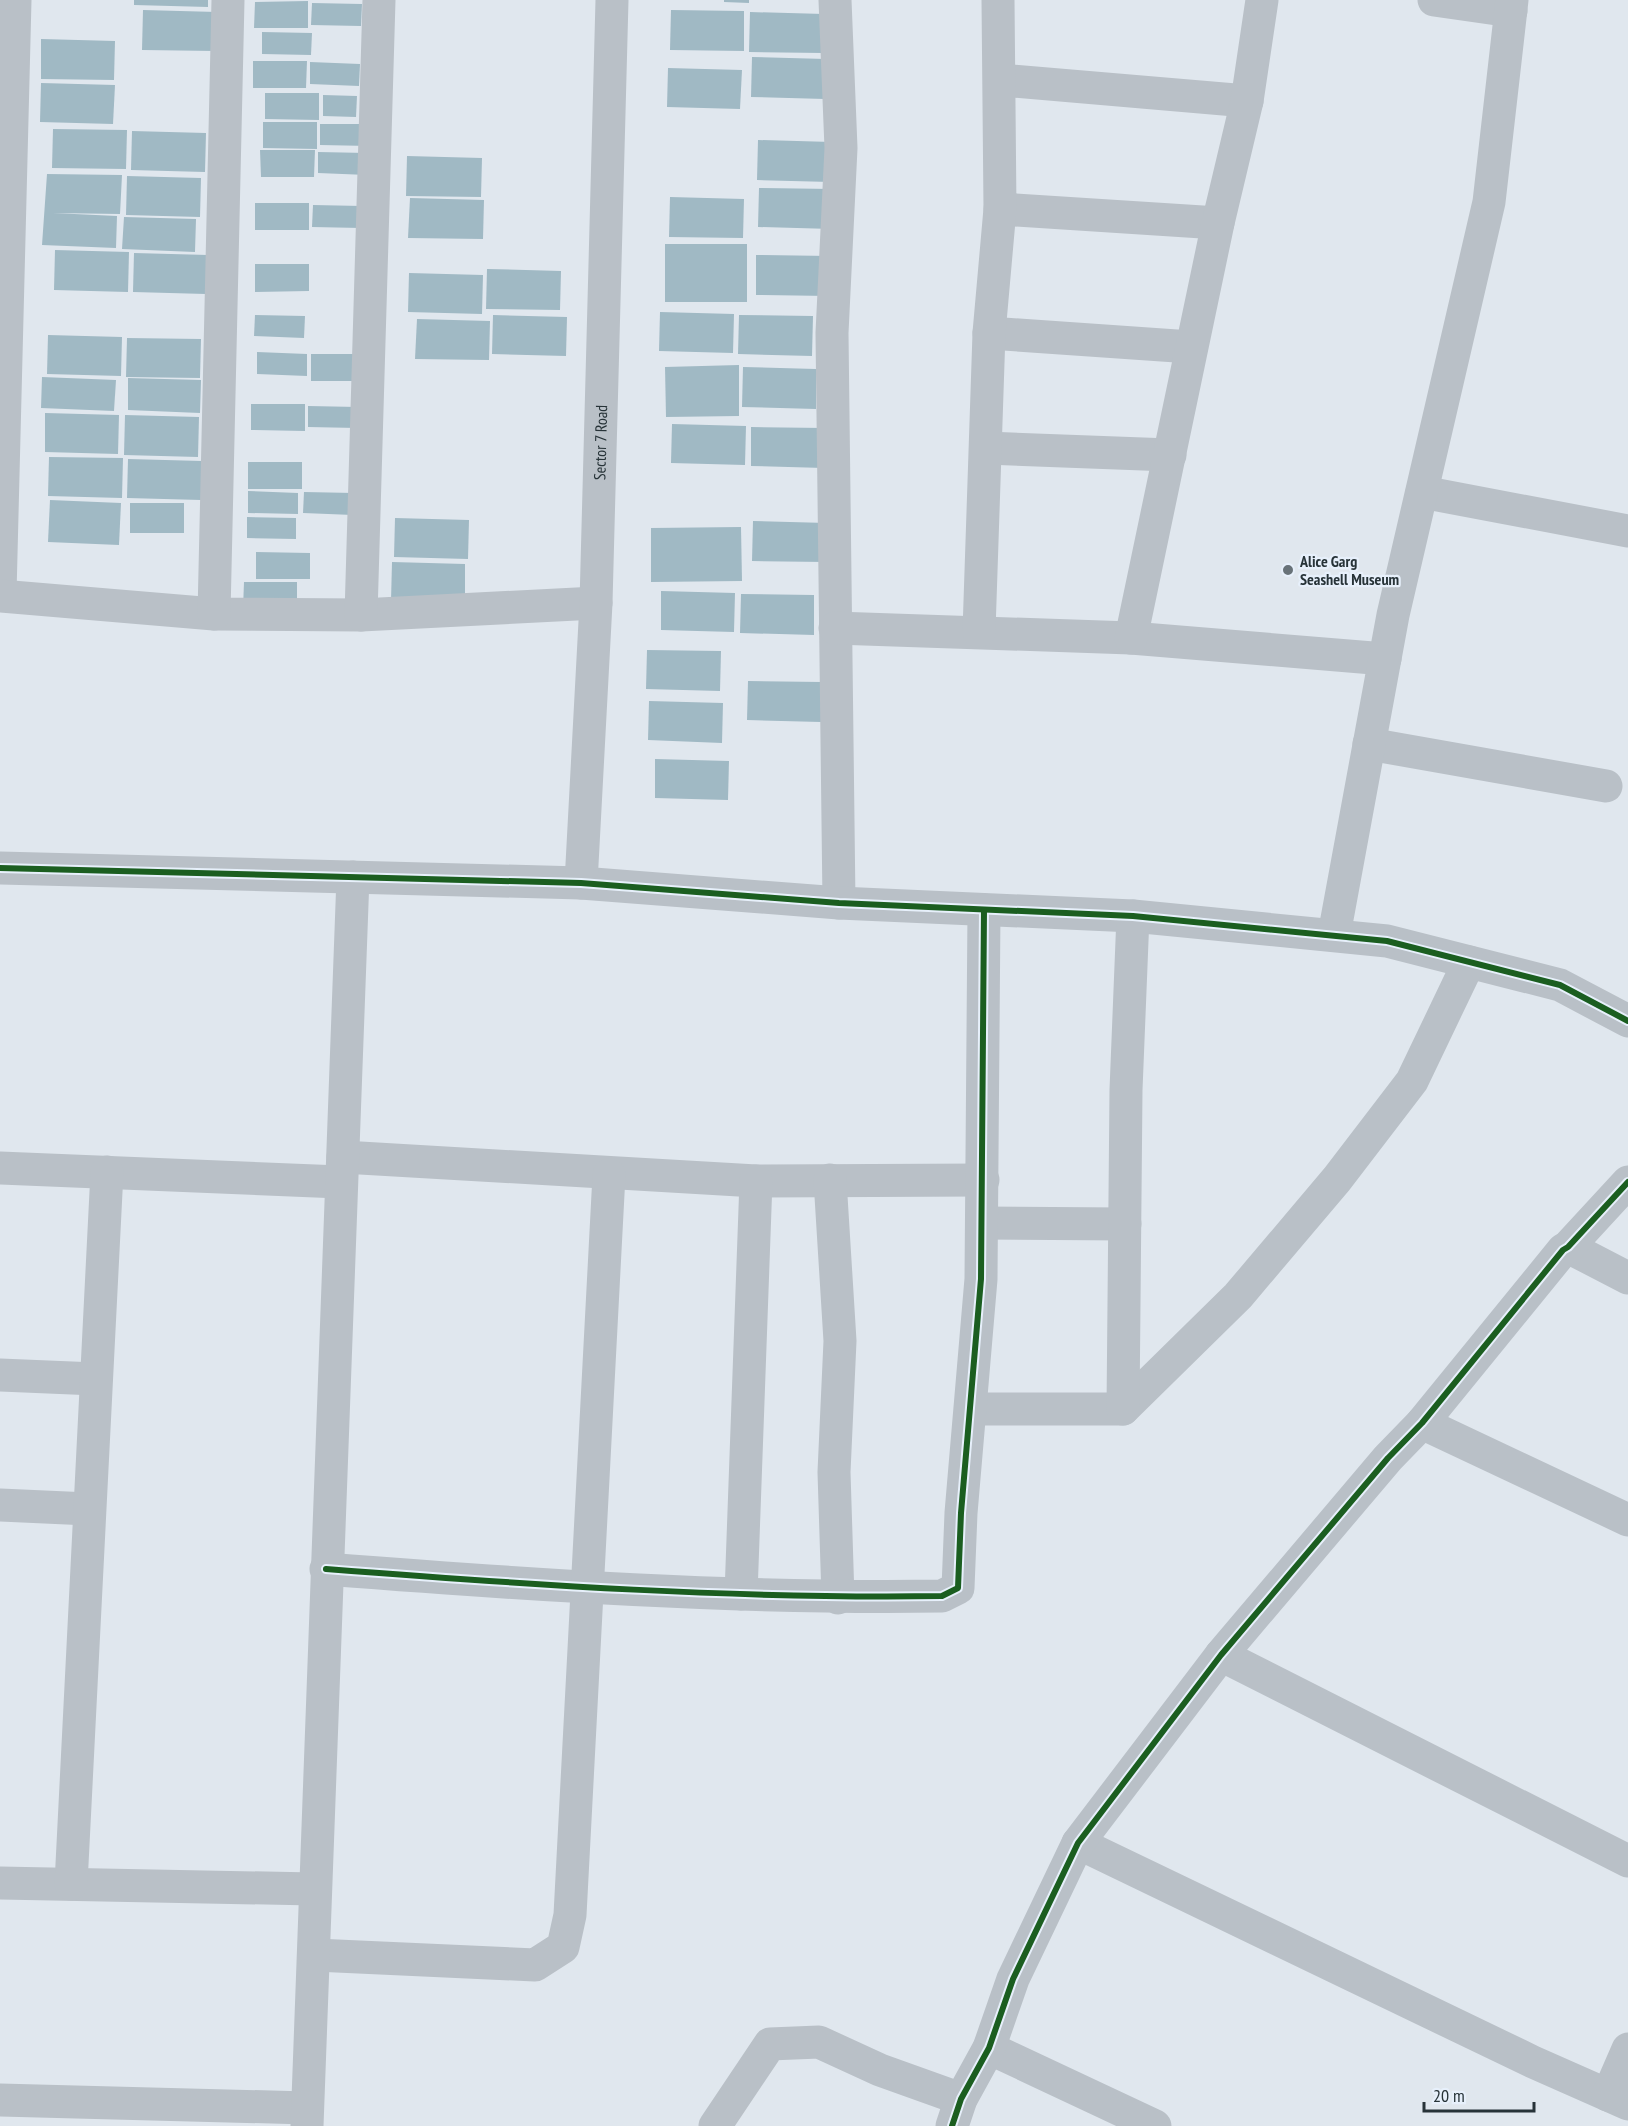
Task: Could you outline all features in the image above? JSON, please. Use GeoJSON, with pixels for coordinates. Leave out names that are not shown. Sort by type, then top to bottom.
{"type":"FeatureCollection","features":[{"type":"Feature","properties":{"kind":"street"},"geometry":{"type":"LineString","coordinates":[[15,0],[0,595],[214,614],[361,615],[596,603]]}},
{"type":"Feature","properties":{"kind":"street"},"geometry":{"type":"LineString","coordinates":[[214,614],[228,0]]}},
{"type":"Feature","properties":{"kind":"street"},"geometry":{"type":"LineString","coordinates":[[361,615],[379,0]]}},
{"type":"Feature","properties":{"kind":"street","name":"Sector 7 Road"},"geometry":{"type":"LineString","coordinates":[[581,883],[596,603],[612,0]]}},
{"type":"Feature","properties":{"kind":"street"},"geometry":{"type":"LineString","coordinates":[[835,0],[842,148],[832,333],[839,903]]}},
{"type":"Feature","properties":{"kind":"street"},"geometry":{"type":"LineString","coordinates":[[979,631],[989,333],[1000,209],[998,0]]}},
{"type":"Feature","properties":{"kind":"street"},"geometry":{"type":"LineString","coordinates":[[1131,638],[1191,347],[1247,101],[1262,0]]}},
{"type":"Feature","properties":{"kind":"street"},"geometry":{"type":"LineString","coordinates":[[1334,935],[1385,659],[1489,202],[1511,6],[1434,0]]}},
{"type":"Feature","properties":{"kind":"street"},"geometry":{"type":"LineString","coordinates":[[1000,80],[1247,101]]}},
{"type":"Feature","properties":{"kind":"street"},"geometry":{"type":"LineString","coordinates":[[1000,209],[1218,223]]}},
{"type":"Feature","properties":{"kind":"street"},"geometry":{"type":"LineString","coordinates":[[989,333],[1191,347]]}},
{"type":"Feature","properties":{"kind":"street"},"geometry":{"type":"LineString","coordinates":[[986,448],[1170,455]]}},
{"type":"Feature","properties":{"kind":"street"},"geometry":{"type":"LineString","coordinates":[[1422,492],[1628,531]]}},
{"type":"Feature","properties":{"kind":"street"},"geometry":{"type":"LineString","coordinates":[[835,628],[979,631],[1131,638],[1385,659]]}},
{"type":"Feature","properties":{"kind":"street"},"geometry":{"type":"LineString","coordinates":[[1370,744],[1606,786]]}},
{"type":"Feature","properties":{"kind":"street"},"geometry":{"type":"LineString","coordinates":[[0,868],[581,883],[839,903],[1133,916],[1387,940],[1560,985],[1628,1021]]}},
{"type":"Feature","properties":{"kind":"street"},"geometry":{"type":"LineString","coordinates":[[0,2100],[307,2117],[315,1955],[314,1889],[352,877]]}},
{"type":"Feature","properties":{"kind":"street"},"geometry":{"type":"LineString","coordinates":[[326,1569],[587,1589],[838,1598],[942,1596],[958,1588],[981,1279],[984,910]]}},
{"type":"Feature","properties":{"kind":"street"},"geometry":{"type":"LineString","coordinates":[[1123,1409],[1126,1090],[1133,916]]}},
{"type":"Feature","properties":{"kind":"street"},"geometry":{"type":"LineString","coordinates":[[971,1410],[1123,1409],[1158,1372],[1238,1296],[1337,1179],[1412,1081],[1469,962]]}},
{"type":"Feature","properties":{"kind":"street"},"geometry":{"type":"LineString","coordinates":[[0,1168],[107,1172],[341,1170],[609,1175],[756,1181],[982,1180]]}},
{"type":"Feature","properties":{"kind":"street"},"geometry":{"type":"LineString","coordinates":[[71,1884],[107,1172]]}},
{"type":"Feature","properties":{"kind":"street"},"geometry":{"type":"LineString","coordinates":[[315,1955],[535,1965],[563,1947],[570,1915],[609,1175]]}},
{"type":"Feature","properties":{"kind":"street"},"geometry":{"type":"LineString","coordinates":[[831,1180],[840,1341],[834,1472],[838,1598]]}},
{"type":"Feature","properties":{"kind":"street"},"geometry":{"type":"LineString","coordinates":[[741,1594],[756,1181]]}},
{"type":"Feature","properties":{"kind":"street"},"geometry":{"type":"LineString","coordinates":[[715,2126],[770,2044],[819,2042],[880,2070],[957,2113],[989,2048],[1013,1978],[1078,1843],[1221,1655],[1388,1458],[1422,1423],[1563,1250],[1628,1182]]}},
{"type":"Feature","properties":{"kind":"street"},"geometry":{"type":"LineString","coordinates":[[982,1223],[1125,1224]]}},
{"type":"Feature","properties":{"kind":"street"},"geometry":{"type":"LineString","coordinates":[[1568,1247],[1628,1278]]}},
{"type":"Feature","properties":{"kind":"street"},"geometry":{"type":"LineString","coordinates":[[0,1375],[96,1379]]}},
{"type":"Feature","properties":{"kind":"street"},"geometry":{"type":"LineString","coordinates":[[1422,1423],[1628,1520]]}},
{"type":"Feature","properties":{"kind":"street"},"geometry":{"type":"LineString","coordinates":[[0,1505],[90,1509]]}},
{"type":"Feature","properties":{"kind":"street"},"geometry":{"type":"LineString","coordinates":[[1221,1655],[1628,1861]]}},
{"type":"Feature","properties":{"kind":"street"},"geometry":{"type":"LineString","coordinates":[[1078,1843],[1512,2052],[1618,2100],[1628,2049]]}},
{"type":"Feature","properties":{"kind":"street"},"geometry":{"type":"LineString","coordinates":[[0,1883],[314,1889]]}},
{"type":"Feature","properties":{"kind":"street"},"geometry":{"type":"LineString","coordinates":[[989,2048],[1155,2126]]}},
{"type":"Feature","properties":{"kind":"building"},"geometry":{"type":"Polygon","coordinates":[[[134,0],[208,0],[208,7],[134,5],[134,0]]]}},
{"type":"Feature","properties":{"kind":"building"},"geometry":{"type":"Polygon","coordinates":[[[724,0],[749,0],[749,3],[724,2],[724,0]]]}},
{"type":"Feature","properties":{"kind":"building"},"geometry":{"type":"Polygon","coordinates":[[[308,1],[308,28],[254,28],[255,2],[308,1]]]}},
{"type":"Feature","properties":{"kind":"building"},"geometry":{"type":"Polygon","coordinates":[[[312,3],[362,4],[361,26],[311,25],[312,3]]]}},
{"type":"Feature","properties":{"kind":"building"},"geometry":{"type":"Polygon","coordinates":[[[143,10],[217,12],[216,51],[142,50],[143,10]]]}},
{"type":"Feature","properties":{"kind":"building"},"geometry":{"type":"Polygon","coordinates":[[[671,10],[744,11],[744,51],[670,50],[671,10]]]}},
{"type":"Feature","properties":{"kind":"building"},"geometry":{"type":"Polygon","coordinates":[[[750,12],[824,14],[823,53],[749,52],[750,12]]]}},
{"type":"Feature","properties":{"kind":"building"},"geometry":{"type":"Polygon","coordinates":[[[262,32],[312,33],[311,55],[262,54],[262,32]]]}},
{"type":"Feature","properties":{"kind":"building"},"geometry":{"type":"Polygon","coordinates":[[[41,39],[115,41],[114,80],[41,79],[41,39]]]}},
{"type":"Feature","properties":{"kind":"building"},"geometry":{"type":"Polygon","coordinates":[[[752,57],[826,59],[825,99],[751,97],[752,57]]]}},
{"type":"Feature","properties":{"kind":"building"},"geometry":{"type":"Polygon","coordinates":[[[253,61],[307,61],[306,88],[253,88],[253,61]]]}},
{"type":"Feature","properties":{"kind":"building"},"geometry":{"type":"Polygon","coordinates":[[[310,62],[360,64],[359,86],[310,84],[310,62]]]}},
{"type":"Feature","properties":{"kind":"building"},"geometry":{"type":"Polygon","coordinates":[[[668,68],[742,70],[740,109],[667,107],[668,68]]]}},
{"type":"Feature","properties":{"kind":"building"},"geometry":{"type":"Polygon","coordinates":[[[41,83],[115,85],[113,124],[40,122],[41,83]]]}},
{"type":"Feature","properties":{"kind":"building"},"geometry":{"type":"Polygon","coordinates":[[[265,93],[319,93],[319,120],[265,119],[265,93]]]}},
{"type":"Feature","properties":{"kind":"building"},"geometry":{"type":"Polygon","coordinates":[[[323,95],[357,96],[356,117],[323,116],[323,95]]]}},
{"type":"Feature","properties":{"kind":"building"},"geometry":{"type":"Polygon","coordinates":[[[263,122],[317,122],[317,149],[263,148],[263,122]]]}},
{"type":"Feature","properties":{"kind":"building"},"geometry":{"type":"Polygon","coordinates":[[[320,124],[370,124],[370,146],[320,145],[320,124]]]}},
{"type":"Feature","properties":{"kind":"building"},"geometry":{"type":"Polygon","coordinates":[[[53,129],[127,130],[126,169],[52,168],[53,129]]]}},
{"type":"Feature","properties":{"kind":"building"},"geometry":{"type":"Polygon","coordinates":[[[132,131],[206,133],[205,172],[131,170],[132,131]]]}},
{"type":"Feature","properties":{"kind":"building"},"geometry":{"type":"Polygon","coordinates":[[[758,140],[832,142],[831,182],[757,180],[758,140]]]}},
{"type":"Feature","properties":{"kind":"building"},"geometry":{"type":"Polygon","coordinates":[[[260,150],[315,150],[314,177],[261,177],[260,150]]]}},
{"type":"Feature","properties":{"kind":"building"},"geometry":{"type":"Polygon","coordinates":[[[318,152],[367,153],[367,175],[318,173],[318,152]]]}},
{"type":"Feature","properties":{"kind":"building"},"geometry":{"type":"Polygon","coordinates":[[[407,156],[482,158],[481,197],[406,196],[407,156]]]}},
{"type":"Feature","properties":{"kind":"building"},"geometry":{"type":"Polygon","coordinates":[[[47,174],[122,175],[120,214],[53,213],[117,216],[116,248],[42,245],[47,174]]]}},
{"type":"Feature","properties":{"kind":"building"},"geometry":{"type":"Polygon","coordinates":[[[127,176],[201,178],[200,217],[126,215],[127,176]]]}},
{"type":"Feature","properties":{"kind":"building"},"geometry":{"type":"Polygon","coordinates":[[[759,188],[833,189],[832,229],[758,227],[759,188]]]}},
{"type":"Feature","properties":{"kind":"building"},"geometry":{"type":"Polygon","coordinates":[[[670,197],[744,199],[743,238],[669,237],[670,197]]]}},
{"type":"Feature","properties":{"kind":"building"},"geometry":{"type":"Polygon","coordinates":[[[410,198],[484,200],[483,239],[408,238],[410,198]]]}},
{"type":"Feature","properties":{"kind":"building"},"geometry":{"type":"Polygon","coordinates":[[[255,203],[309,203],[309,230],[255,230],[255,203]]]}},
{"type":"Feature","properties":{"kind":"building"},"geometry":{"type":"Polygon","coordinates":[[[313,205],[362,206],[361,228],[312,227],[313,205]]]}},
{"type":"Feature","properties":{"kind":"building"},"geometry":{"type":"Polygon","coordinates":[[[124,217],[196,219],[195,252],[122,249],[124,217]]]}},
{"type":"Feature","properties":{"kind":"building"},"geometry":{"type":"Polygon","coordinates":[[[665,244],[747,244],[747,302],[665,302],[665,244]]]}},
{"type":"Feature","properties":{"kind":"building"},"geometry":{"type":"Polygon","coordinates":[[[55,250],[129,252],[128,292],[54,290],[55,250]]]}},
{"type":"Feature","properties":{"kind":"building"},"geometry":{"type":"Polygon","coordinates":[[[134,253],[208,255],[206,294],[133,292],[134,253]]]}},
{"type":"Feature","properties":{"kind":"building"},"geometry":{"type":"Polygon","coordinates":[[[756,255],[830,256],[829,296],[756,295],[756,255]]]}},
{"type":"Feature","properties":{"kind":"building"},"geometry":{"type":"Polygon","coordinates":[[[255,264],[309,264],[309,291],[255,292],[255,264]]]}},
{"type":"Feature","properties":{"kind":"building"},"geometry":{"type":"Polygon","coordinates":[[[487,269],[561,271],[560,310],[486,309],[487,269]]]}},
{"type":"Feature","properties":{"kind":"building"},"geometry":{"type":"Polygon","coordinates":[[[409,273],[483,275],[482,314],[408,312],[409,273]]]}},
{"type":"Feature","properties":{"kind":"building"},"geometry":{"type":"Polygon","coordinates":[[[660,312],[734,314],[733,353],[659,351],[660,312]]]}},
{"type":"Feature","properties":{"kind":"building"},"geometry":{"type":"Polygon","coordinates":[[[255,315],[305,316],[304,338],[254,336],[255,315]]]}},
{"type":"Feature","properties":{"kind":"building"},"geometry":{"type":"Polygon","coordinates":[[[493,315],[567,317],[566,356],[492,354],[493,315]]]}},
{"type":"Feature","properties":{"kind":"building"},"geometry":{"type":"Polygon","coordinates":[[[739,315],[813,316],[812,356],[738,354],[739,315]]]}},
{"type":"Feature","properties":{"kind":"building"},"geometry":{"type":"Polygon","coordinates":[[[417,319],[490,321],[489,360],[415,359],[417,319]]]}},
{"type":"Feature","properties":{"kind":"building"},"geometry":{"type":"Polygon","coordinates":[[[48,335],[122,337],[121,376],[47,374],[48,335]]]}},
{"type":"Feature","properties":{"kind":"building"},"geometry":{"type":"Polygon","coordinates":[[[127,338],[201,339],[200,378],[126,377],[127,338]]]}},
{"type":"Feature","properties":{"kind":"building"},"geometry":{"type":"Polygon","coordinates":[[[257,352],[307,354],[307,376],[257,374],[257,352]]]}},
{"type":"Feature","properties":{"kind":"building"},"geometry":{"type":"Polygon","coordinates":[[[311,354],[365,354],[364,381],[311,381],[311,354]]]}},
{"type":"Feature","properties":{"kind":"building"},"geometry":{"type":"Polygon","coordinates":[[[739,365],[739,416],[666,417],[665,367],[739,365]]]}},
{"type":"Feature","properties":{"kind":"building"},"geometry":{"type":"Polygon","coordinates":[[[743,367],[816,369],[816,409],[742,407],[743,367]]]}},
{"type":"Feature","properties":{"kind":"building"},"geometry":{"type":"Polygon","coordinates":[[[42,377],[116,380],[114,411],[41,408],[42,377]]]}},
{"type":"Feature","properties":{"kind":"building"},"geometry":{"type":"Polygon","coordinates":[[[128,378],[201,380],[200,413],[128,410],[128,378]]]}},
{"type":"Feature","properties":{"kind":"building"},"geometry":{"type":"Polygon","coordinates":[[[251,404],[305,404],[305,431],[251,430],[251,404]]]}},
{"type":"Feature","properties":{"kind":"building"},"geometry":{"type":"Polygon","coordinates":[[[308,406],[358,407],[357,428],[308,427],[308,406]]]}},
{"type":"Feature","properties":{"kind":"building"},"geometry":{"type":"Polygon","coordinates":[[[45,413],[119,415],[118,454],[45,452],[45,413]]]}},
{"type":"Feature","properties":{"kind":"building"},"geometry":{"type":"Polygon","coordinates":[[[125,415],[199,417],[198,457],[124,455],[125,415]]]}},
{"type":"Feature","properties":{"kind":"building"},"geometry":{"type":"Polygon","coordinates":[[[672,424],[746,426],[745,465],[671,463],[672,424]]]}},
{"type":"Feature","properties":{"kind":"building"},"geometry":{"type":"Polygon","coordinates":[[[751,427],[825,428],[824,468],[751,466],[751,427]]]}},
{"type":"Feature","properties":{"kind":"building"},"geometry":{"type":"Polygon","coordinates":[[[49,457],[123,458],[122,498],[48,496],[49,457]]]}},
{"type":"Feature","properties":{"kind":"building"},"geometry":{"type":"Polygon","coordinates":[[[128,459],[202,461],[201,500],[127,498],[128,459]]]}},
{"type":"Feature","properties":{"kind":"building"},"geometry":{"type":"Polygon","coordinates":[[[248,462],[302,462],[302,489],[248,489],[248,462]]]}},
{"type":"Feature","properties":{"kind":"building"},"geometry":{"type":"Polygon","coordinates":[[[248,491],[298,493],[298,514],[248,513],[248,491]]]}},
{"type":"Feature","properties":{"kind":"building"},"geometry":{"type":"Polygon","coordinates":[[[304,492],[354,493],[353,515],[303,513],[304,492]]]}},
{"type":"Feature","properties":{"kind":"building"},"geometry":{"type":"Polygon","coordinates":[[[50,500],[121,503],[119,545],[48,542],[50,500]]]}},
{"type":"Feature","properties":{"kind":"building"},"geometry":{"type":"Polygon","coordinates":[[[130,503],[184,503],[184,533],[130,533],[130,503]]]}},
{"type":"Feature","properties":{"kind":"building"},"geometry":{"type":"Polygon","coordinates":[[[247,517],[296,518],[296,539],[247,538],[247,517]]]}},
{"type":"Feature","properties":{"kind":"building"},"geometry":{"type":"Polygon","coordinates":[[[395,518],[469,520],[468,559],[394,557],[395,518]]]}},
{"type":"Feature","properties":{"kind":"building"},"geometry":{"type":"Polygon","coordinates":[[[753,521],[827,523],[826,562],[752,561],[753,521]]]}},
{"type":"Feature","properties":{"kind":"building"},"geometry":{"type":"Polygon","coordinates":[[[741,527],[742,581],[651,582],[651,528],[741,527]]]}},
{"type":"Feature","properties":{"kind":"building"},"geometry":{"type":"Polygon","coordinates":[[[256,552],[310,553],[310,579],[256,579],[256,552]]]}},
{"type":"Feature","properties":{"kind":"building"},"geometry":{"type":"Polygon","coordinates":[[[392,562],[465,564],[465,603],[391,601],[392,562]]]}},
{"type":"Feature","properties":{"kind":"building"},"geometry":{"type":"Polygon","coordinates":[[[244,582],[297,582],[297,609],[243,609],[244,582]]]}},
{"type":"Feature","properties":{"kind":"building"},"geometry":{"type":"Polygon","coordinates":[[[661,591],[735,593],[734,632],[661,630],[661,591]]]}},
{"type":"Feature","properties":{"kind":"building"},"geometry":{"type":"Polygon","coordinates":[[[741,594],[814,595],[814,635],[740,633],[741,594]]]}},
{"type":"Feature","properties":{"kind":"building"},"geometry":{"type":"Polygon","coordinates":[[[647,650],[721,651],[720,691],[646,689],[647,650]]]}},
{"type":"Feature","properties":{"kind":"building"},"geometry":{"type":"Polygon","coordinates":[[[748,681],[822,682],[821,722],[747,720],[748,681]]]}},
{"type":"Feature","properties":{"kind":"building"},"geometry":{"type":"Polygon","coordinates":[[[649,701],[723,703],[722,743],[648,740],[649,701]]]}},
{"type":"Feature","properties":{"kind":"building"},"geometry":{"type":"Polygon","coordinates":[[[655,759],[729,761],[728,800],[655,798],[655,759]]]}},
{"type":"Feature","properties":{"kind":"cycle path"},"geometry":{"type":"LineString","coordinates":[[0,868],[581,883],[839,903],[1133,916],[1387,941],[1560,985],[1628,1021]]}},
{"type":"Feature","properties":{"kind":"cycle path"},"geometry":{"type":"LineString","coordinates":[[326,1569],[711,1593],[942,1596],[958,1588],[961,1513],[981,1279],[984,910]]}},
{"type":"Feature","properties":{"kind":"cycle path"},"geometry":{"type":"LineString","coordinates":[[952,2126],[961,2099],[989,2048],[1013,1979],[1078,1843],[1221,1655],[1388,1458],[1422,1423],[1563,1250],[1628,1182]]}},
{"type":"Feature","properties":{"kind":"place","name":"Alice Garg Seashell Museum"},"geometry":{"type":"Point","coordinates":[1288,570]}}]}
